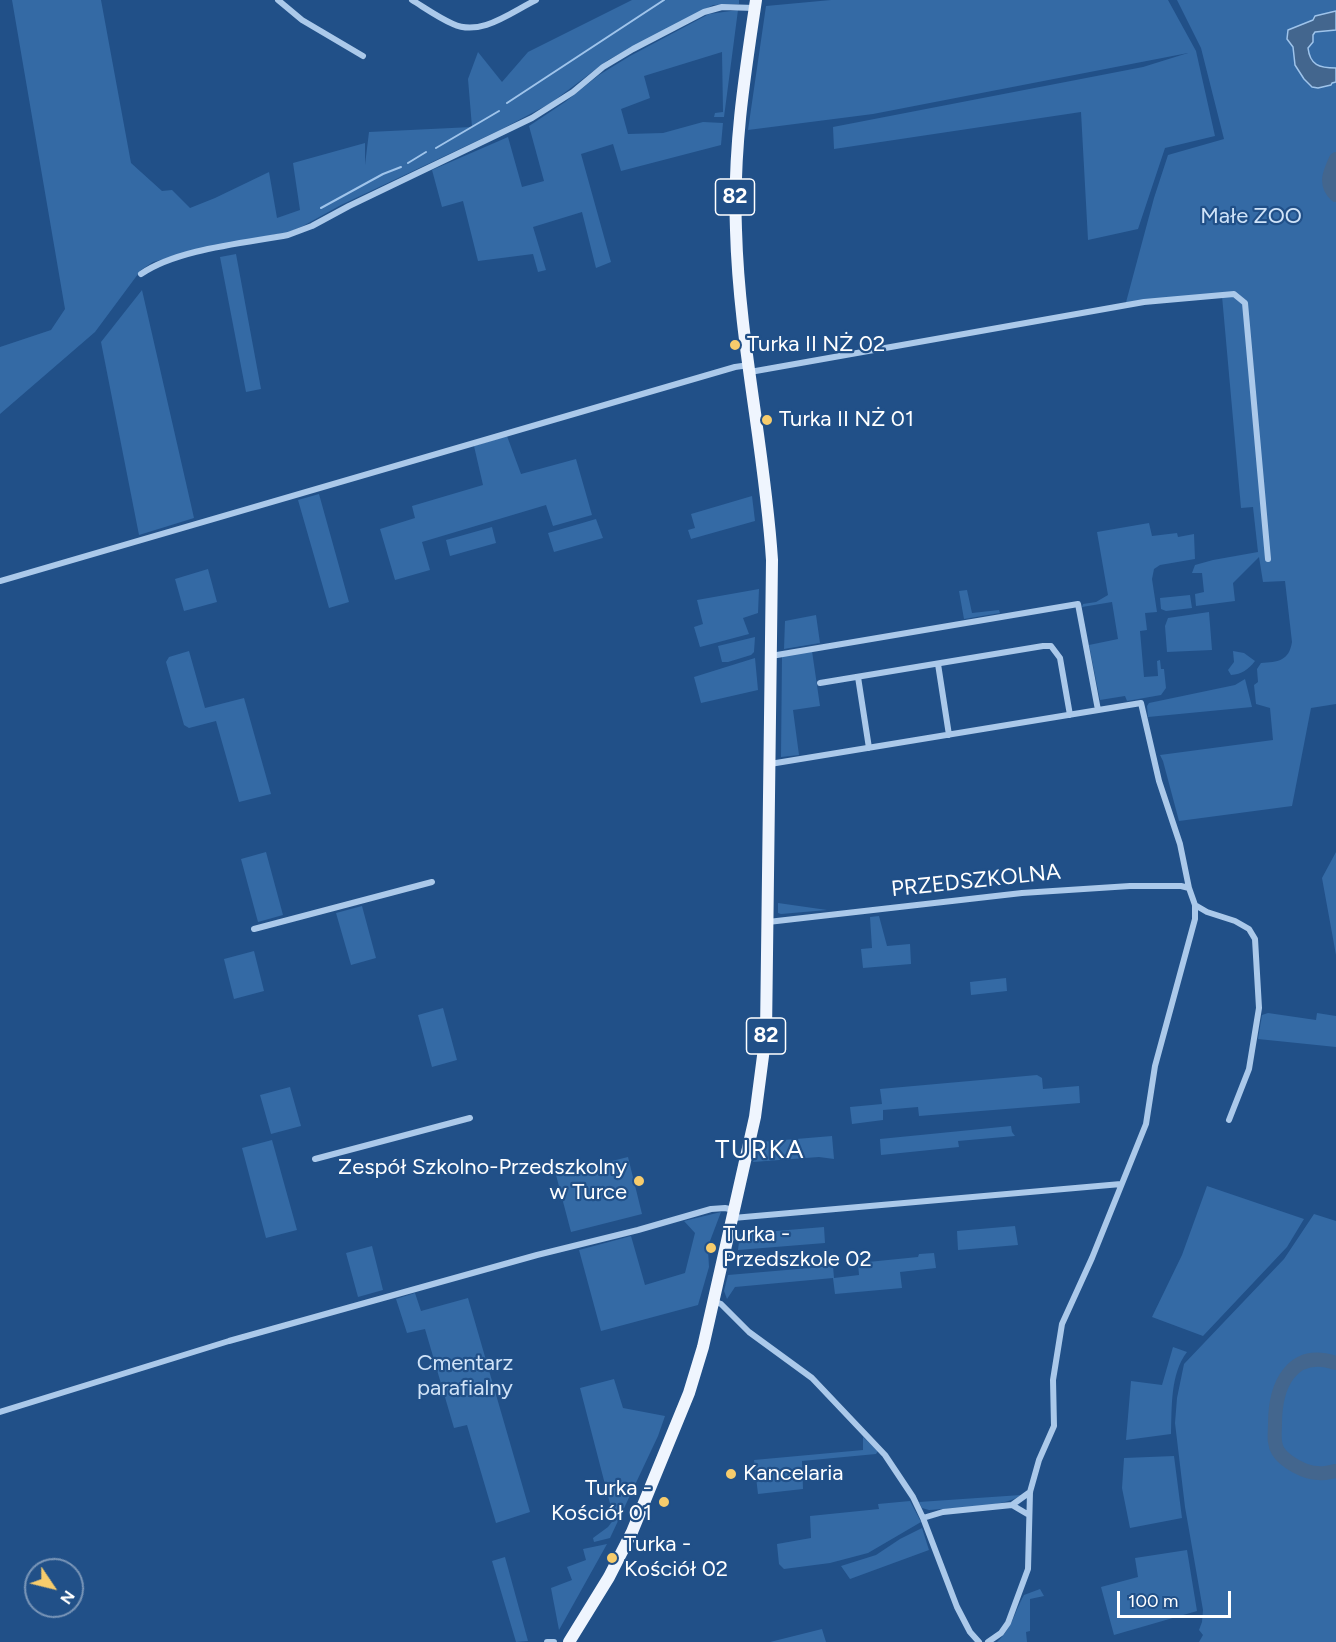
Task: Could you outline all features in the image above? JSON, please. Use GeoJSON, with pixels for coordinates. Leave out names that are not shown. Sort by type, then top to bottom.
{"type":"FeatureCollection","features":[{"type":"Feature","properties":{"kind":"main road","name":"82"},"geometry":{"type":"LineString","coordinates":[[569,1642],[615,1565],[646,1499],[689,1393],[733,1214],[755,1117],[762,1072],[766,1033],[772,560],[738,262],[735,179],[738,121],[756,4]]}},
{"type":"Feature","properties":{"kind":"street"},"geometry":{"type":"LineString","coordinates":[[278,0],[302,20],[363,56]]}},
{"type":"Feature","properties":{"kind":"street"},"geometry":{"type":"LineString","coordinates":[[412,0],[454,24],[470,28],[488,24],[536,0]]}},
{"type":"Feature","properties":{"kind":"street"},"geometry":{"type":"LineString","coordinates":[[141,274],[153,266],[179,257],[301,231],[532,118],[573,92],[603,67],[704,12],[722,7],[756,4]]}},
{"type":"Feature","properties":{"kind":"street"},"geometry":{"type":"LineString","coordinates":[[0,581],[735,368],[750,369],[1144,302],[1234,294],[1245,303],[1268,559]]}},
{"type":"Feature","properties":{"kind":"street"},"geometry":{"type":"LineString","coordinates":[[771,656],[1078,604],[1098,710]]}},
{"type":"Feature","properties":{"kind":"street"},"geometry":{"type":"LineString","coordinates":[[820,683],[1051,646],[1060,658],[1070,715]]}},
{"type":"Feature","properties":{"kind":"street"},"geometry":{"type":"LineString","coordinates":[[938,664],[950,735]]}},
{"type":"Feature","properties":{"kind":"street"},"geometry":{"type":"LineString","coordinates":[[858,677],[869,748]]}},
{"type":"Feature","properties":{"kind":"street"},"geometry":{"type":"LineString","coordinates":[[770,764],[1141,703],[1159,781],[1180,844],[1195,905],[1195,919],[1155,1066],[1146,1124],[1062,1324],[1053,1380],[1054,1426],[1039,1460],[1030,1492],[1028,1569],[1008,1623],[1001,1633],[988,1642]]}},
{"type":"Feature","properties":{"kind":"street"},"geometry":{"type":"LineString","coordinates":[[254,930],[432,882]]}},
{"type":"Feature","properties":{"kind":"street","name":"PRZEDSZKOLNA"},"geometry":{"type":"LineString","coordinates":[[768,922],[1022,893],[1130,886],[1189,888]]}},
{"type":"Feature","properties":{"kind":"street"},"geometry":{"type":"LineString","coordinates":[[1195,905],[1207,912],[1235,921],[1249,929],[1255,939],[1259,1008],[1249,1069],[1229,1120]]}},
{"type":"Feature","properties":{"kind":"street"},"geometry":{"type":"LineString","coordinates":[[315,1159],[470,1118]]}},
{"type":"Feature","properties":{"kind":"street"},"geometry":{"type":"LineString","coordinates":[[0,1412],[241,1338],[711,1209],[725,1208],[733,1214],[1121,1184]]}},
{"type":"Feature","properties":{"kind":"street"},"geometry":{"type":"LineString","coordinates":[[713,1301],[721,1304],[749,1332],[803,1370],[891,1462],[923,1518],[955,1604],[970,1632],[979,1642]]}},
{"type":"Feature","properties":{"kind":"street"},"geometry":{"type":"LineString","coordinates":[[923,1518],[943,1512],[1012,1505],[1030,1492]]}},
{"type":"Feature","properties":{"kind":"street"},"geometry":{"type":"LineString","coordinates":[[1012,1505],[1029,1515]]}},
{"type":"Feature","properties":{"kind":"street"},"geometry":{"type":"LineString","coordinates":[[547,1642],[554,1642]]}},
{"type":"Feature","properties":{"kind":"green space"},"geometry":{"type":"Polygon","coordinates":[[[12,0],[101,0],[131,163],[162,191],[172,190],[190,208],[269,172],[277,218],[300,210],[293,163],[365,143],[365,165],[369,132],[472,127],[468,79],[478,52],[502,82],[528,52],[632,0],[739,0],[739,4],[713,5],[608,60],[551,103],[502,129],[341,205],[303,226],[289,232],[207,247],[153,262],[141,270],[95,332],[0,414],[0,347],[51,330],[65,309],[12,0]]]}},
{"type":"Feature","properties":{"kind":"green space"},"geometry":{"type":"Polygon","coordinates":[[[831,0],[1168,0],[1196,51],[1215,136],[1165,148],[1138,229],[1088,240],[1081,112],[834,149],[833,127],[1143,67],[1188,53],[873,114],[748,130],[766,6],[831,0]]]}},
{"type":"Feature","properties":{"kind":"green space","name":"Małe ZOO"},"geometry":{"type":"Polygon","coordinates":[[[1177,0],[1336,0],[1336,704],[1311,708],[1292,806],[1179,821],[1160,755],[1273,740],[1270,708],[1256,704],[1254,685],[1258,682],[1257,669],[1261,663],[1277,661],[1285,657],[1292,642],[1285,581],[1263,582],[1259,557],[1233,583],[1235,601],[1196,606],[1195,594],[1204,592],[1202,573],[1192,573],[1195,565],[1258,552],[1253,507],[1241,508],[1222,296],[1125,306],[1168,155],[1224,139],[1201,48],[1177,0]]]}},
{"type":"Feature","properties":{"kind":"green space"},"geometry":{"type":"Polygon","coordinates":[[[738,10],[724,117],[714,117],[715,113],[723,112],[722,52],[644,76],[650,98],[621,109],[628,134],[663,133],[703,122],[723,123],[721,145],[621,171],[613,144],[581,154],[611,262],[596,268],[582,212],[533,227],[546,270],[538,272],[533,254],[478,261],[463,201],[442,207],[432,170],[508,137],[522,187],[544,181],[529,126],[565,102],[599,75],[630,56],[709,14],[738,10]]]}},
{"type":"Feature","properties":{"kind":"green space"},"geometry":{"type":"Polygon","coordinates":[[[236,254],[261,389],[246,392],[220,257],[236,254]]]}},
{"type":"Feature","properties":{"kind":"green space"},"geometry":{"type":"Polygon","coordinates":[[[142,290],[194,518],[139,535],[101,342],[142,290]]]}},
{"type":"Feature","properties":{"kind":"green space"},"geometry":{"type":"Polygon","coordinates":[[[507,436],[521,474],[576,459],[592,515],[553,526],[546,505],[422,542],[430,570],[395,580],[380,529],[415,518],[412,506],[483,485],[474,446],[507,436]]]}},
{"type":"Feature","properties":{"kind":"green space"},"geometry":{"type":"Polygon","coordinates":[[[319,494],[349,602],[329,608],[298,500],[319,494]]]}},
{"type":"Feature","properties":{"kind":"green space"},"geometry":{"type":"Polygon","coordinates":[[[752,496],[755,521],[691,539],[688,530],[695,528],[691,514],[752,496]]]}},
{"type":"Feature","properties":{"kind":"green space"},"geometry":{"type":"Polygon","coordinates":[[[596,519],[603,538],[554,552],[548,533],[596,519]]]}},
{"type":"Feature","properties":{"kind":"green space"},"geometry":{"type":"Polygon","coordinates":[[[1149,523],[1152,536],[1177,533],[1178,537],[1194,534],[1195,559],[1160,565],[1154,569],[1152,579],[1157,612],[1145,613],[1147,630],[1140,631],[1144,677],[1158,676],[1157,661],[1160,660],[1161,669],[1164,669],[1166,688],[1161,695],[1127,701],[1125,696],[1100,700],[1089,645],[1118,639],[1112,602],[1082,607],[1083,604],[1096,602],[1108,595],[1097,532],[1149,523]]]}},
{"type":"Feature","properties":{"kind":"green space"},"geometry":{"type":"Polygon","coordinates":[[[492,527],[496,543],[450,556],[446,540],[492,527]]]}},
{"type":"Feature","properties":{"kind":"green space"},"geometry":{"type":"Polygon","coordinates":[[[208,569],[217,602],[184,611],[175,579],[208,569]]]}},
{"type":"Feature","properties":{"kind":"green space"},"geometry":{"type":"Polygon","coordinates":[[[759,589],[758,613],[743,618],[749,634],[700,647],[694,627],[703,624],[697,600],[759,589]]]}},
{"type":"Feature","properties":{"kind":"green space"},"geometry":{"type":"Polygon","coordinates":[[[967,590],[972,613],[999,610],[1000,613],[964,619],[959,591],[967,590]]]}},
{"type":"Feature","properties":{"kind":"green space"},"geometry":{"type":"Polygon","coordinates":[[[1190,595],[1192,608],[1166,611],[1161,609],[1160,598],[1190,595]]]}},
{"type":"Feature","properties":{"kind":"green space"},"geometry":{"type":"Polygon","coordinates":[[[1209,612],[1212,650],[1167,652],[1165,626],[1168,618],[1209,612]]]}},
{"type":"Feature","properties":{"kind":"green space"},"geometry":{"type":"Polygon","coordinates":[[[816,615],[820,643],[784,649],[785,621],[816,615]]]}},
{"type":"Feature","properties":{"kind":"green space"},"geometry":{"type":"Polygon","coordinates":[[[755,637],[754,652],[751,655],[722,662],[718,646],[755,637]]]}},
{"type":"Feature","properties":{"kind":"green space"},"geometry":{"type":"Polygon","coordinates":[[[189,651],[205,708],[244,698],[271,794],[239,802],[216,721],[189,728],[184,725],[166,662],[169,657],[189,651]]]}},
{"type":"Feature","properties":{"kind":"green space"},"geometry":{"type":"Polygon","coordinates":[[[812,651],[820,706],[793,710],[799,755],[781,757],[782,656],[812,651]]]}},
{"type":"Feature","properties":{"kind":"green space"},"geometry":{"type":"Polygon","coordinates":[[[1233,651],[1244,653],[1255,661],[1244,671],[1231,675],[1228,670],[1234,662],[1233,651]]]}},
{"type":"Feature","properties":{"kind":"green space"},"geometry":{"type":"Polygon","coordinates":[[[755,658],[758,690],[701,703],[694,677],[755,658]]]}},
{"type":"Feature","properties":{"kind":"green space"},"geometry":{"type":"Polygon","coordinates":[[[1245,679],[1252,707],[1148,717],[1149,703],[1235,685],[1245,679]]]}},
{"type":"Feature","properties":{"kind":"green space"},"geometry":{"type":"Polygon","coordinates":[[[266,852],[283,915],[258,922],[241,859],[266,852]]]}},
{"type":"Feature","properties":{"kind":"green space"},"geometry":{"type":"Polygon","coordinates":[[[1336,852],[1336,955],[1322,878],[1336,852]]]}},
{"type":"Feature","properties":{"kind":"green space"},"geometry":{"type":"Polygon","coordinates":[[[778,903],[827,910],[781,914],[778,913],[778,903]]]}},
{"type":"Feature","properties":{"kind":"green space"},"geometry":{"type":"Polygon","coordinates":[[[362,906],[376,958],[351,965],[336,913],[362,906]]]}},
{"type":"Feature","properties":{"kind":"green space"},"geometry":{"type":"Polygon","coordinates":[[[879,916],[887,946],[910,944],[911,964],[863,968],[861,949],[872,948],[870,917],[879,916]]]}},
{"type":"Feature","properties":{"kind":"green space"},"geometry":{"type":"Polygon","coordinates":[[[254,951],[264,991],[234,999],[224,959],[254,951]]]}},
{"type":"Feature","properties":{"kind":"green space"},"geometry":{"type":"Polygon","coordinates":[[[1006,978],[1007,991],[971,995],[970,982],[1006,978]]]}},
{"type":"Feature","properties":{"kind":"green space"},"geometry":{"type":"Polygon","coordinates":[[[443,1008],[457,1060],[432,1067],[418,1015],[443,1008]]]}},
{"type":"Feature","properties":{"kind":"green space"},"geometry":{"type":"Polygon","coordinates":[[[1268,1013],[1316,1020],[1317,1013],[1336,1016],[1336,1047],[1258,1039],[1262,1015],[1268,1013]]]}},
{"type":"Feature","properties":{"kind":"green space"},"geometry":{"type":"Polygon","coordinates":[[[1037,1075],[1042,1078],[1043,1089],[1079,1086],[1080,1103],[919,1116],[918,1107],[883,1110],[883,1120],[852,1124],[850,1107],[882,1104],[880,1089],[1037,1075]]]}},
{"type":"Feature","properties":{"kind":"green space"},"geometry":{"type":"Polygon","coordinates":[[[290,1087],[301,1126],[271,1134],[260,1095],[290,1087]]]}},
{"type":"Feature","properties":{"kind":"green space"},"geometry":{"type":"Polygon","coordinates":[[[1011,1126],[1015,1136],[958,1141],[959,1147],[881,1155],[880,1139],[1011,1126]]]}},
{"type":"Feature","properties":{"kind":"green space"},"geometry":{"type":"Polygon","coordinates":[[[832,1136],[834,1159],[819,1157],[753,1162],[760,1142],[832,1136]]]}},
{"type":"Feature","properties":{"kind":"green space"},"geometry":{"type":"Polygon","coordinates":[[[272,1140],[297,1230],[266,1238],[242,1148],[272,1140]]]}},
{"type":"Feature","properties":{"kind":"green space"},"geometry":{"type":"Polygon","coordinates":[[[628,1157],[642,1214],[571,1232],[556,1175],[628,1157]]]}},
{"type":"Feature","properties":{"kind":"green space"},"geometry":{"type":"Polygon","coordinates":[[[1207,1186],[1304,1219],[1287,1247],[1203,1336],[1152,1317],[1182,1255],[1207,1186]]]}},
{"type":"Feature","properties":{"kind":"green space"},"geometry":{"type":"Polygon","coordinates":[[[721,1212],[710,1241],[709,1267],[698,1305],[601,1331],[579,1250],[631,1236],[645,1285],[685,1273],[695,1233],[684,1221],[721,1212]]]}},
{"type":"Feature","properties":{"kind":"green space"},"geometry":{"type":"Polygon","coordinates":[[[1314,1214],[1336,1221],[1336,1642],[1199,1642],[1203,1635],[1199,1630],[1203,1610],[1185,1507],[1175,1423],[1184,1364],[1284,1259],[1314,1214]]]}},
{"type":"Feature","properties":{"kind":"green space"},"geometry":{"type":"Polygon","coordinates":[[[1015,1226],[1018,1245],[958,1250],[957,1231],[1015,1226]]]}},
{"type":"Feature","properties":{"kind":"green space"},"geometry":{"type":"Polygon","coordinates":[[[824,1227],[825,1243],[738,1250],[740,1234],[824,1227]]]}},
{"type":"Feature","properties":{"kind":"green space"},"geometry":{"type":"Polygon","coordinates":[[[372,1246],[383,1290],[358,1297],[346,1253],[372,1246]]]}},
{"type":"Feature","properties":{"kind":"green space"},"geometry":{"type":"Polygon","coordinates":[[[934,1253],[936,1268],[900,1272],[902,1288],[835,1294],[833,1278],[735,1287],[727,1299],[724,1291],[728,1275],[833,1266],[834,1278],[859,1275],[858,1263],[918,1257],[919,1254],[934,1253]]]}},
{"type":"Feature","properties":{"kind":"green space","name":"Cmentarz parafialny"},"geometry":{"type":"Polygon","coordinates":[[[415,1293],[421,1311],[468,1298],[530,1512],[496,1523],[467,1425],[454,1428],[425,1329],[407,1333],[396,1299],[415,1293]]]}},
{"type":"Feature","properties":{"kind":"green space"},"geometry":{"type":"Polygon","coordinates":[[[1173,1347],[1187,1352],[1177,1370],[1172,1402],[1171,1434],[1126,1440],[1131,1381],[1162,1385],[1173,1347]]]}},
{"type":"Feature","properties":{"kind":"green space"},"geometry":{"type":"Polygon","coordinates":[[[614,1379],[623,1408],[665,1416],[658,1436],[610,1538],[594,1542],[593,1538],[608,1527],[614,1519],[580,1388],[614,1379]]]}},
{"type":"Feature","properties":{"kind":"green space"},"geometry":{"type":"Polygon","coordinates":[[[863,1437],[878,1451],[876,1454],[802,1461],[803,1489],[758,1494],[754,1460],[863,1450],[863,1437]]]}},
{"type":"Feature","properties":{"kind":"green space"},"geometry":{"type":"Polygon","coordinates":[[[1174,1456],[1182,1518],[1130,1528],[1122,1488],[1124,1458],[1174,1456]]]}},
{"type":"Feature","properties":{"kind":"green space"},"geometry":{"type":"Polygon","coordinates":[[[1021,1495],[1003,1503],[964,1508],[929,1510],[922,1508],[919,1502],[1021,1495]]]}},
{"type":"Feature","properties":{"kind":"green space"},"geometry":{"type":"Polygon","coordinates":[[[910,1501],[921,1522],[868,1553],[830,1563],[784,1569],[779,1564],[777,1544],[811,1538],[810,1516],[879,1509],[878,1504],[910,1501]]]}},
{"type":"Feature","properties":{"kind":"green space"},"geometry":{"type":"Polygon","coordinates":[[[922,1528],[929,1550],[850,1579],[841,1566],[876,1555],[922,1528]]]}},
{"type":"Feature","properties":{"kind":"green space"},"geometry":{"type":"Polygon","coordinates":[[[607,1544],[559,1630],[551,1588],[572,1580],[567,1567],[586,1560],[583,1549],[607,1544]]]}},
{"type":"Feature","properties":{"kind":"green space"},"geometry":{"type":"Polygon","coordinates":[[[1187,1550],[1197,1611],[1114,1635],[1101,1587],[1138,1577],[1135,1558],[1187,1550]]]}},
{"type":"Feature","properties":{"kind":"green space"},"geometry":{"type":"Polygon","coordinates":[[[505,1557],[528,1641],[516,1642],[492,1561],[505,1557]]]}},
{"type":"Feature","properties":{"kind":"green space"},"geometry":{"type":"Polygon","coordinates":[[[1040,1589],[1044,1596],[1030,1599],[1030,1631],[1026,1632],[1027,1642],[997,1642],[1010,1625],[1024,1595],[1040,1589]]]}},
{"type":"Feature","properties":{"kind":"green space"},"geometry":{"type":"Polygon","coordinates":[[[822,1629],[826,1642],[770,1642],[822,1629]]]}},
{"type":"Feature","properties":{"kind":"shaded area"},"geometry":{"type":"Polygon","coordinates":[[[1336,11],[1336,30],[1315,32],[1313,42],[1308,48],[1313,62],[1325,67],[1336,68],[1336,82],[1318,88],[1312,87],[1295,65],[1293,47],[1287,39],[1288,30],[1313,20],[1315,16],[1336,11]]]}},
{"type":"Feature","properties":{"kind":"waterway"},"geometry":{"type":"LineString","coordinates":[[507,103],[664,0]]}},
{"type":"Feature","properties":{"kind":"waterway"},"geometry":{"type":"LineString","coordinates":[[436,148],[499,111]]}},
{"type":"Feature","properties":{"kind":"waterway"},"geometry":{"type":"LineString","coordinates":[[408,163],[426,152]]}},
{"type":"Feature","properties":{"kind":"waterway"},"geometry":{"type":"LineString","coordinates":[[1336,159],[1329,182],[1336,195]]}},
{"type":"Feature","properties":{"kind":"waterway"},"geometry":{"type":"LineString","coordinates":[[321,208],[383,174],[401,167]]}},
{"type":"Feature","properties":{"kind":"waterway"},"geometry":{"type":"LineString","coordinates":[[1336,1363],[1320,1360],[1307,1361],[1297,1366],[1289,1374],[1278,1396],[1275,1438],[1278,1451],[1296,1466],[1313,1473],[1336,1471]]}},
{"type":"Feature","properties":{"kind":"place","name":"Turka II NŻ 02"},"geometry":{"type":"Point","coordinates":[735,345]}},
{"type":"Feature","properties":{"kind":"place","name":"Turka II NŻ 01"},"geometry":{"type":"Point","coordinates":[767,420]}},
{"type":"Feature","properties":{"kind":"place","name":"Zespół Szkolno-Przedszkolny w Turce"},"geometry":{"type":"Point","coordinates":[639,1181]}},
{"type":"Feature","properties":{"kind":"place","name":"Turka - Przedszkole 02"},"geometry":{"type":"Point","coordinates":[711,1248]}},
{"type":"Feature","properties":{"kind":"place","name":"Kancelaria"},"geometry":{"type":"Point","coordinates":[731,1474]}},
{"type":"Feature","properties":{"kind":"place","name":"Turka - Kościół 01"},"geometry":{"type":"Point","coordinates":[664,1502]}},
{"type":"Feature","properties":{"kind":"place","name":"Turka - Kościół 02"},"geometry":{"type":"Point","coordinates":[612,1558]}},
{"type":"Feature","properties":{"kind":"district","name":"TURKA"},"geometry":{"type":"Point","coordinates":[760,1150]}}]}
